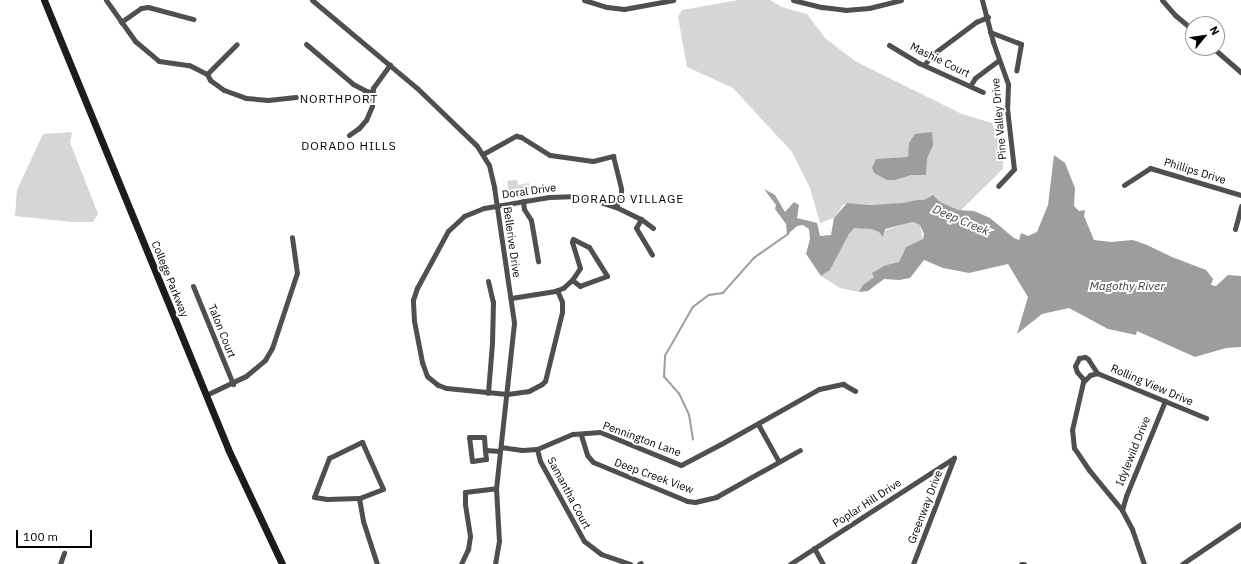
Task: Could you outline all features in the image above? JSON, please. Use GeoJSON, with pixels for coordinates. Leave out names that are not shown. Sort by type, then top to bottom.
{"type":"FeatureCollection","features":[{"type":"Feature","properties":{"kind":"main road","name":"College Parkway"},"geometry":{"type":"LineString","coordinates":[[44,0],[228,449],[282,564]]}},
{"type":"Feature","properties":{"kind":"street"},"geometry":{"type":"LineString","coordinates":[[106,0],[135,41],[159,62],[189,65],[207,74],[210,80],[224,90],[246,98],[268,100],[296,97]]}},
{"type":"Feature","properties":{"kind":"street"},"geometry":{"type":"LineString","coordinates":[[585,0],[607,7],[624,9],[673,0]]}},
{"type":"Feature","properties":{"kind":"street"},"geometry":{"type":"LineString","coordinates":[[793,0],[822,7],[845,10],[869,8],[901,0]]}},
{"type":"Feature","properties":{"kind":"street","name":"Pine Valley Drive"},"geometry":{"type":"LineString","coordinates":[[982,0],[988,17],[990,32],[1008,84],[1007,108],[1014,169],[998,186]]}},
{"type":"Feature","properties":{"kind":"street"},"geometry":{"type":"LineString","coordinates":[[1162,0],[1185,23]]}},
{"type":"Feature","properties":{"kind":"street","name":"Bellerive Drive"},"geometry":{"type":"LineString","coordinates":[[315,1],[428,98],[483,154],[489,165],[497,205],[511,298],[514,329],[496,488],[499,541],[495,564]]}},
{"type":"Feature","properties":{"kind":"street"},"geometry":{"type":"LineString","coordinates":[[121,22],[141,8],[148,7],[193,19]]}},
{"type":"Feature","properties":{"kind":"street"},"geometry":{"type":"LineString","coordinates":[[924,65],[933,54],[976,22],[988,17]]}},
{"type":"Feature","properties":{"kind":"street"},"geometry":{"type":"LineString","coordinates":[[990,32],[1021,44],[1016,71]]}},
{"type":"Feature","properties":{"kind":"street"},"geometry":{"type":"LineString","coordinates":[[207,74],[237,44]]}},
{"type":"Feature","properties":{"kind":"street"},"geometry":{"type":"LineString","coordinates":[[306,44],[353,84],[366,91],[372,92]]}},
{"type":"Feature","properties":{"kind":"street","name":"Mashie Court"},"geometry":{"type":"LineString","coordinates":[[889,45],[924,65],[984,92]]}},
{"type":"Feature","properties":{"kind":"street"},"geometry":{"type":"LineString","coordinates":[[1222,56],[1241,72]]}},
{"type":"Feature","properties":{"kind":"street"},"geometry":{"type":"LineString","coordinates":[[970,86],[975,78],[999,60]]}},
{"type":"Feature","properties":{"kind":"street"},"geometry":{"type":"LineString","coordinates":[[349,135],[359,128],[366,120],[372,106],[372,92],[375,84],[390,65]]}},
{"type":"Feature","properties":{"kind":"street"},"geometry":{"type":"LineString","coordinates":[[483,154],[516,136],[521,137],[550,155],[593,161],[613,156],[622,195],[616,207]]}},
{"type":"Feature","properties":{"kind":"street","name":"Phillips Drive"},"geometry":{"type":"LineString","coordinates":[[1124,185],[1150,168],[1241,196]]}},
{"type":"Feature","properties":{"kind":"street","name":"Doral Drive"},"geometry":{"type":"LineString","coordinates":[[557,290],[562,302],[562,312],[544,381],[529,391],[507,394],[446,388],[438,385],[427,376],[422,362],[414,321],[413,300],[417,288],[444,238],[453,226],[471,212],[497,205],[572,196],[594,200],[616,207],[641,219],[653,228]]}},
{"type":"Feature","properties":{"kind":"street"},"geometry":{"type":"LineString","coordinates":[[523,201],[524,209],[531,220],[538,260]]}},
{"type":"Feature","properties":{"kind":"street"},"geometry":{"type":"LineString","coordinates":[[1235,229],[1241,206]]}},
{"type":"Feature","properties":{"kind":"street"},"geometry":{"type":"LineString","coordinates":[[641,219],[636,228],[652,255]]}},
{"type":"Feature","properties":{"kind":"street"},"geometry":{"type":"LineString","coordinates":[[206,395],[233,384],[256,368],[272,348],[297,273],[292,237]]}},
{"type":"Feature","properties":{"kind":"street"},"geometry":{"type":"LineString","coordinates":[[511,298],[557,290],[572,280],[580,268],[572,242],[574,239],[588,247],[607,276],[580,286],[572,280]]}},
{"type":"Feature","properties":{"kind":"street"},"geometry":{"type":"LineString","coordinates":[[488,281],[493,302],[492,343],[488,393]]}},
{"type":"Feature","properties":{"kind":"street","name":"Talon Court"},"geometry":{"type":"LineString","coordinates":[[193,286],[233,384]]}},
{"type":"Feature","properties":{"kind":"street"},"geometry":{"type":"LineString","coordinates":[[1097,372],[1085,357],[1080,358],[1075,366],[1077,372],[1084,380],[1080,388],[1072,430],[1074,448],[1089,470],[1122,510],[1132,529],[1144,564]]}},
{"type":"Feature","properties":{"kind":"street","name":"Rolling View Drive"},"geometry":{"type":"LineString","coordinates":[[1084,380],[1097,372],[1206,418]]}},
{"type":"Feature","properties":{"kind":"street","name":"Pennington Lane"},"geometry":{"type":"LineString","coordinates":[[485,450],[537,449],[572,434],[581,435],[600,432],[681,465],[758,424],[819,389],[843,384],[855,391]]}},
{"type":"Feature","properties":{"kind":"street","name":"Idylewild Drive"},"geometry":{"type":"LineString","coordinates":[[1122,510],[1126,496],[1165,401]]}},
{"type":"Feature","properties":{"kind":"street"},"geometry":{"type":"LineString","coordinates":[[758,424],[778,462]]}},
{"type":"Feature","properties":{"kind":"street","name":"Deep Creek View"},"geometry":{"type":"LineString","coordinates":[[581,435],[587,455],[593,462],[687,501],[695,502],[716,497],[800,450]]}},
{"type":"Feature","properties":{"kind":"street"},"geometry":{"type":"LineString","coordinates":[[484,437],[485,450],[486,459],[472,461],[469,438],[484,437]]}},
{"type":"Feature","properties":{"kind":"street"},"geometry":{"type":"LineString","coordinates":[[362,442],[383,489],[359,498],[328,499],[314,497],[329,458],[362,442]]}},
{"type":"Feature","properties":{"kind":"street","name":"Samantha Court"},"geometry":{"type":"LineString","coordinates":[[537,449],[540,461],[584,541],[601,554],[630,564]]}},
{"type":"Feature","properties":{"kind":"street","name":"Poplar Hill Drive"},"geometry":{"type":"LineString","coordinates":[[790,564],[954,458]]}},
{"type":"Feature","properties":{"kind":"street","name":"Greenway Drive"},"geometry":{"type":"LineString","coordinates":[[913,564],[954,458]]}},
{"type":"Feature","properties":{"kind":"street"},"geometry":{"type":"LineString","coordinates":[[461,564],[468,548],[470,536],[464,503],[465,492],[496,488]]}},
{"type":"Feature","properties":{"kind":"street"},"geometry":{"type":"LineString","coordinates":[[359,498],[363,521],[376,564]]}},
{"type":"Feature","properties":{"kind":"street"},"geometry":{"type":"LineString","coordinates":[[1182,564],[1241,524]]}},
{"type":"Feature","properties":{"kind":"street"},"geometry":{"type":"LineString","coordinates":[[814,548],[823,564]]}},
{"type":"Feature","properties":{"kind":"street"},"geometry":{"type":"LineString","coordinates":[[60,564],[64,553]]}},
{"type":"Feature","properties":{"kind":"shaded area"},"geometry":{"type":"Polygon","coordinates":[[[738,0],[770,0],[782,7],[807,14],[825,38],[855,61],[962,114],[992,123],[1003,143],[1003,169],[957,214],[898,204],[854,205],[848,203],[843,205],[834,218],[820,223],[810,188],[792,152],[733,88],[687,67],[678,17],[682,10],[738,0]]]}},
{"type":"Feature","properties":{"kind":"shaded area"},"geometry":{"type":"Polygon","coordinates":[[[72,132],[70,142],[98,214],[93,222],[72,222],[15,216],[17,190],[43,134],[72,132]]]}},
{"type":"Feature","properties":{"kind":"shaded area"},"geometry":{"type":"Polygon","coordinates":[[[517,180],[518,185],[529,183],[530,190],[509,194],[507,181],[517,180]]]}},
{"type":"Feature","properties":{"kind":"shaded area"},"geometry":{"type":"Polygon","coordinates":[[[913,222],[920,225],[923,239],[906,247],[899,262],[886,265],[873,274],[874,277],[863,285],[859,292],[840,288],[821,276],[830,270],[854,227],[871,229],[879,232],[913,222]]]}},
{"type":"Feature","properties":{"kind":"water"},"geometry":{"type":"Polygon","coordinates":[[[932,132],[933,145],[927,159],[926,175],[911,175],[895,180],[887,180],[874,173],[872,168],[876,159],[908,157],[909,143],[915,134],[932,132]]]}},
{"type":"Feature","properties":{"kind":"water","name":"Magothy River"},"geometry":{"type":"Polygon","coordinates":[[[1054,155],[1065,163],[1075,188],[1074,206],[1079,211],[1085,210],[1084,216],[1094,240],[1111,242],[1133,240],[1147,245],[1172,257],[1206,270],[1213,279],[1211,285],[1216,286],[1228,275],[1241,276],[1241,347],[1226,348],[1195,357],[1137,331],[1136,335],[1108,329],[1069,308],[1042,314],[1017,334],[1028,297],[1008,264],[969,273],[943,268],[924,260],[910,278],[899,280],[884,279],[868,291],[859,292],[863,285],[874,277],[872,273],[886,265],[899,262],[906,247],[923,239],[924,234],[920,225],[913,222],[885,229],[883,237],[879,232],[871,229],[854,228],[849,234],[830,270],[821,276],[806,254],[810,239],[809,229],[803,225],[797,226],[787,235],[786,224],[775,209],[776,205],[764,189],[775,195],[785,212],[794,202],[799,205],[797,218],[817,223],[820,236],[831,235],[834,218],[847,203],[869,205],[903,203],[924,200],[933,195],[940,202],[958,210],[974,211],[990,218],[1014,238],[1019,240],[1021,233],[1028,236],[1037,232],[1048,205],[1054,155]]]}},
{"type":"Feature","properties":{"kind":"waterway","name":"Deep Creek"},"geometry":{"type":"LineString","coordinates":[[693,440],[689,415],[679,394],[664,377],[665,356],[693,307],[709,295],[723,293],[754,258],[788,234]]}},
{"type":"Feature","properties":{"kind":"district","name":"NORTHPORT"},"geometry":{"type":"Point","coordinates":[339,99]}},
{"type":"Feature","properties":{"kind":"district","name":"DORADO HILLS"},"geometry":{"type":"Point","coordinates":[349,146]}},
{"type":"Feature","properties":{"kind":"district","name":"DORADO VILLAGE"},"geometry":{"type":"Point","coordinates":[628,199]}}]}
